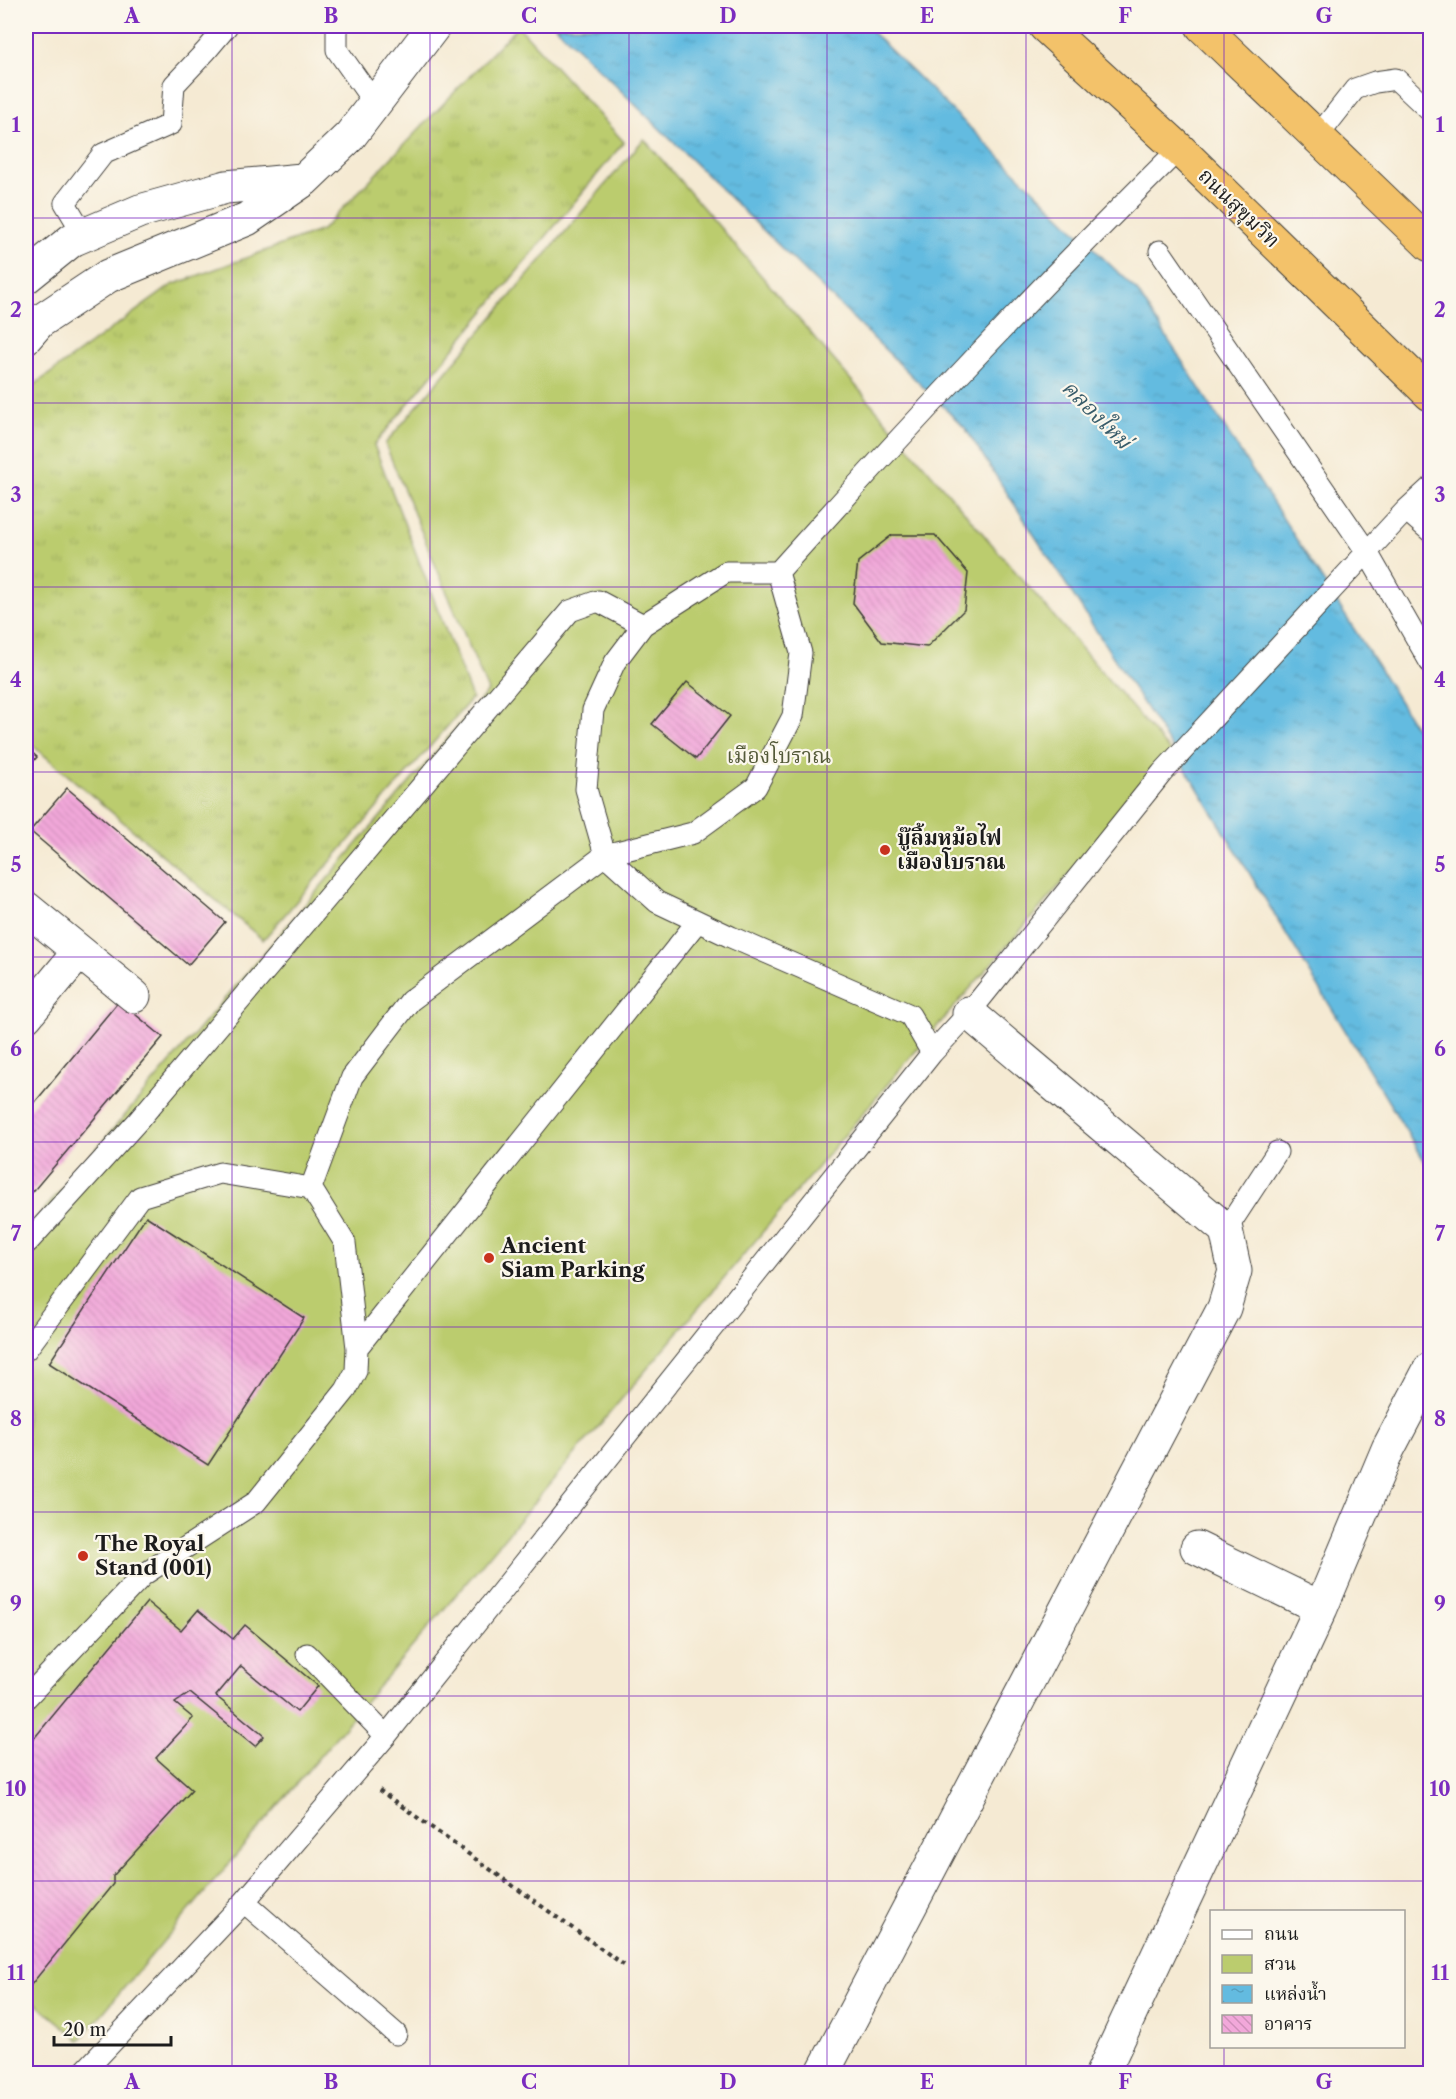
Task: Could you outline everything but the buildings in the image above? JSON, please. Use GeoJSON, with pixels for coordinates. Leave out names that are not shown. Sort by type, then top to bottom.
{"type":"FeatureCollection","features":[{"type":"Feature","properties":{"kind":"highway","name":"ถนนสุขุมวิท"},"geometry":{"type":"LineString","coordinates":[[1045,26],[1179,149],[1431,394]]}},
{"type":"Feature","properties":{"kind":"highway"},"geometry":{"type":"LineString","coordinates":[[1202,26],[1431,245]]}},
{"type":"Feature","properties":{"kind":"street"},"geometry":{"type":"LineString","coordinates":[[26,337],[39,322],[108,276],[247,219],[304,180],[350,136],[434,26]]}},
{"type":"Feature","properties":{"kind":"street"},"geometry":{"type":"LineString","coordinates":[[26,277],[72,240],[140,212],[225,187],[304,180]]}},
{"type":"Feature","properties":{"kind":"street"},"geometry":{"type":"LineString","coordinates":[[26,908],[134,996]]}},
{"type":"Feature","properties":{"kind":"street"},"geometry":{"type":"LineString","coordinates":[[26,1016],[79,952]]}},
{"type":"Feature","properties":{"kind":"street"},"geometry":{"type":"LineString","coordinates":[[822,2073],[1224,1308],[1235,1271],[1226,1230],[969,1013]]}},
{"type":"Feature","properties":{"kind":"street"},"geometry":{"type":"LineString","coordinates":[[1102,2073],[1321,1608],[1388,1449],[1431,1370]]}},
{"type":"Feature","properties":{"kind":"street"},"geometry":{"type":"LineString","coordinates":[[1197,1548],[1321,1608]]}},
{"type":"Feature","properties":{"kind":"lane"},"geometry":{"type":"LineString","coordinates":[[84,235],[65,203],[103,153],[171,124],[174,85],[228,26]]}},
{"type":"Feature","properties":{"kind":"lane"},"geometry":{"type":"LineString","coordinates":[[337,26],[337,50],[375,104]]}},
{"type":"Feature","properties":{"kind":"lane"},"geometry":{"type":"LineString","coordinates":[[1318,136],[1355,89],[1375,82],[1396,79],[1431,111]]}},
{"type":"Feature","properties":{"kind":"lane"},"geometry":{"type":"LineString","coordinates":[[932,1053],[910,1015],[697,922],[657,902],[605,855],[586,789],[593,710],[615,662],[642,625],[726,572],[778,572],[898,438],[1092,235],[1179,149]]}},
{"type":"Feature","properties":{"kind":"lane"},"geometry":{"type":"LineString","coordinates":[[1160,251],[1367,552],[1431,662]]}},
{"type":"Feature","properties":{"kind":"lane"},"geometry":{"type":"LineString","coordinates":[[82,2073],[244,1902],[386,1736],[932,1053],[969,1013],[1162,773],[1406,510],[1431,488]]}},
{"type":"Feature","properties":{"kind":"lane"},"geometry":{"type":"LineString","coordinates":[[1406,510],[1431,531]]}},
{"type":"Feature","properties":{"kind":"lane"},"geometry":{"type":"LineString","coordinates":[[311,1188],[352,1077],[410,1001],[605,855],[693,833],[756,787],[794,716],[801,653],[778,572]]}},
{"type":"Feature","properties":{"kind":"lane"},"geometry":{"type":"LineString","coordinates":[[28,1242],[138,1121],[570,611],[598,601],[642,625]]}},
{"type":"Feature","properties":{"kind":"lane"},"geometry":{"type":"LineString","coordinates":[[357,1348],[697,922]]}},
{"type":"Feature","properties":{"kind":"lane"},"geometry":{"type":"LineString","coordinates":[[1226,1230],[1277,1152]]}},
{"type":"Feature","properties":{"kind":"lane"},"geometry":{"type":"LineString","coordinates":[[26,1350],[140,1197],[220,1173],[311,1188],[345,1243],[357,1348],[356,1371],[346,1390],[256,1502],[143,1575],[26,1698]]}},
{"type":"Feature","properties":{"kind":"lane"},"geometry":{"type":"LineString","coordinates":[[307,1654],[386,1736]]}},
{"type":"Feature","properties":{"kind":"lane"},"geometry":{"type":"LineString","coordinates":[[244,1902],[396,2034]]}},
{"type":"Feature","properties":{"kind":"path"},"geometry":{"type":"LineString","coordinates":[[354,1772],[624,1965]]}},
{"type":"Feature","properties":{"kind":"green space"},"geometry":{"type":"Polygon","coordinates":[[[518,26],[624,142],[374,445],[472,698],[263,940],[26,740],[26,391],[172,285],[322,230],[518,26]]]}},
{"type":"Feature","properties":{"kind":"green space","name":"เมืองโบราณ"},"geometry":{"type":"Polygon","coordinates":[[[644,139],[1173,755],[908,1060],[80,2040],[26,1995],[26,1231],[488,691],[385,444],[644,139]]]}},
{"type":"Feature","properties":{"kind":"water","name":"คลองใหม่"},"geometry":{"type":"Polygon","coordinates":[[[555,26],[866,26],[1137,291],[1430,751],[1430,1170],[1194,782],[965,428],[555,26]]]}},
{"type":"Feature","properties":{"kind":"place","name":"บู๊ลิ้มหม้อไฟ เมืองโบราณ"},"geometry":{"type":"Point","coordinates":[885,850]}},
{"type":"Feature","properties":{"kind":"place","name":"Ancient Siam Parking"},"geometry":{"type":"Point","coordinates":[489,1258]}},
{"type":"Feature","properties":{"kind":"place","name":"The Royal Stand (001)"},"geometry":{"type":"Point","coordinates":[83,1556]}}]}
